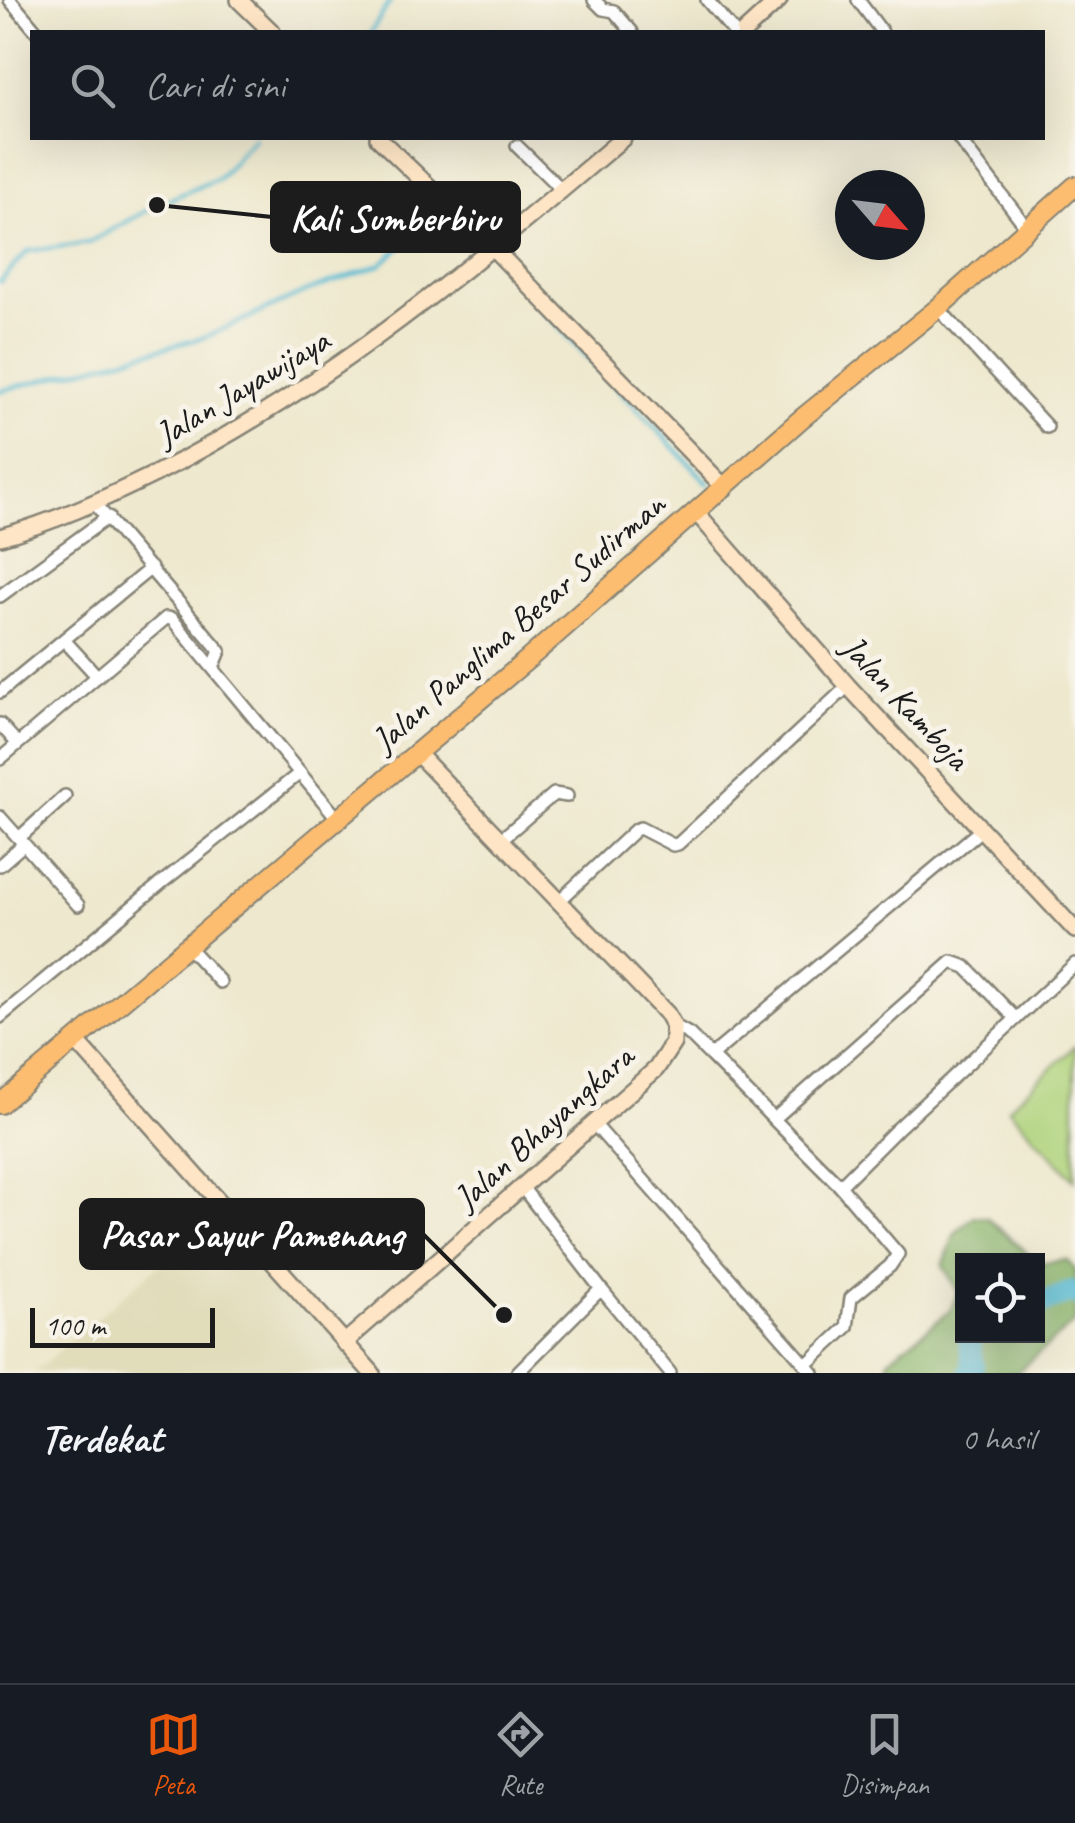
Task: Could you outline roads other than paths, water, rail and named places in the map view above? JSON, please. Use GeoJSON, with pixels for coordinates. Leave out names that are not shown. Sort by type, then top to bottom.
{"type":"FeatureCollection","features":[{"type":"Feature","properties":{"kind":"main road","name":"Jalan Panglima Besar Sudirman"},"geometry":{"type":"LineString","coordinates":[[0,1104],[726,488],[801,418],[938,308],[1075,186]]}},
{"type":"Feature","properties":{"kind":"street"},"geometry":{"type":"LineString","coordinates":[[10,0],[36,30]]}},
{"type":"Feature","properties":{"kind":"street"},"geometry":{"type":"LineString","coordinates":[[594,0],[603,9],[614,10],[630,30]]}},
{"type":"Feature","properties":{"kind":"street"},"geometry":{"type":"LineString","coordinates":[[707,0],[732,30]]}},
{"type":"Feature","properties":{"kind":"street"},"geometry":{"type":"LineString","coordinates":[[746,30],[779,0]]}},
{"type":"Feature","properties":{"kind":"street"},"geometry":{"type":"LineString","coordinates":[[858,0],[880,30]]}},
{"type":"Feature","properties":{"kind":"street"},"geometry":{"type":"LineString","coordinates":[[243,1],[270,30]]}},
{"type":"Feature","properties":{"kind":"street"},"geometry":{"type":"LineString","coordinates":[[380,140],[487,253],[726,488]]}},
{"type":"Feature","properties":{"kind":"street","name":"Jalan Jayawijaya"},"geometry":{"type":"LineString","coordinates":[[0,537],[96,504],[216,444],[280,404],[344,362],[487,253],[622,140]]}},
{"type":"Feature","properties":{"kind":"street"},"geometry":{"type":"LineString","coordinates":[[960,140],[1027,228]]}},
{"type":"Feature","properties":{"kind":"street"},"geometry":{"type":"LineString","coordinates":[[518,146],[562,190]]}},
{"type":"Feature","properties":{"kind":"street"},"geometry":{"type":"LineString","coordinates":[[938,308],[1048,427]]}},
{"type":"Feature","properties":{"kind":"street"},"geometry":{"type":"LineString","coordinates":[[96,504],[220,651],[213,668]]}},
{"type":"Feature","properties":{"kind":"street","name":"Jalan Kamboja"},"geometry":{"type":"LineString","coordinates":[[696,512],[848,686],[1075,930]]}},
{"type":"Feature","properties":{"kind":"street"},"geometry":{"type":"LineString","coordinates":[[0,596],[108,517]]}},
{"type":"Feature","properties":{"kind":"street"},"geometry":{"type":"LineString","coordinates":[[0,692],[152,568]]}},
{"type":"Feature","properties":{"kind":"street"},"geometry":{"type":"LineString","coordinates":[[0,759],[166,618],[172,620],[338,818]]}},
{"type":"Feature","properties":{"kind":"street"},"geometry":{"type":"LineString","coordinates":[[64,640],[97,676]]}},
{"type":"Feature","properties":{"kind":"street"},"geometry":{"type":"LineString","coordinates":[[558,902],[635,830],[640,828],[678,844],[848,686]]}},
{"type":"Feature","properties":{"kind":"street"},"geometry":{"type":"LineString","coordinates":[[0,724],[17,743]]}},
{"type":"Feature","properties":{"kind":"street"},"geometry":{"type":"LineString","coordinates":[[416,752],[667,1014],[673,1026],[689,1034],[840,1186],[895,1248],[898,1257],[851,1298],[846,1327],[809,1369],[595,1126]]}},
{"type":"Feature","properties":{"kind":"street"},"geometry":{"type":"LineString","coordinates":[[0,1017],[300,773]]}},
{"type":"Feature","properties":{"kind":"street"},"geometry":{"type":"LineString","coordinates":[[499,840],[554,794],[566,796]]}},
{"type":"Feature","properties":{"kind":"street"},"geometry":{"type":"LineString","coordinates":[[0,865],[65,796]]}},
{"type":"Feature","properties":{"kind":"street"},"geometry":{"type":"LineString","coordinates":[[0,817],[78,906]]}},
{"type":"Feature","properties":{"kind":"street"},"geometry":{"type":"LineString","coordinates":[[711,1056],[982,829]]}},
{"type":"Feature","properties":{"kind":"street"},"geometry":{"type":"LineString","coordinates":[[188,947],[220,982]]}},
{"type":"Feature","properties":{"kind":"street"},"geometry":{"type":"LineString","coordinates":[[774,1118],[952,962],[966,967],[1016,1018]]}},
{"type":"Feature","properties":{"kind":"street"},"geometry":{"type":"LineString","coordinates":[[840,1186],[896,1128],[1075,964]]}},
{"type":"Feature","properties":{"kind":"street","name":"Jalan Bhayangkara"},"geometry":{"type":"LineString","coordinates":[[344,1343],[595,1126],[666,1057],[674,1043],[673,1026]]}},
{"type":"Feature","properties":{"kind":"street"},"geometry":{"type":"LineString","coordinates":[[77,1042],[372,1373]]}},
{"type":"Feature","properties":{"kind":"street"},"geometry":{"type":"LineString","coordinates":[[522,1188],[670,1373]]}},
{"type":"Feature","properties":{"kind":"street"},"geometry":{"type":"LineString","coordinates":[[516,1373],[601,1290]]}},
{"type":"Feature","properties":{"kind":"waterway"},"geometry":{"type":"LineString","coordinates":[[372,30],[391,0]]}},
{"type":"Feature","properties":{"kind":"waterway"},"geometry":{"type":"LineString","coordinates":[[0,282],[28,251],[88,243],[157,205],[219,178],[252,140]]}},
{"type":"Feature","properties":{"kind":"waterway"},"geometry":{"type":"LineString","coordinates":[[0,391],[206,337],[305,292],[380,265],[414,236],[433,230],[452,231],[482,249]]}},
{"type":"Feature","properties":{"kind":"waterway"},"geometry":{"type":"LineString","coordinates":[[538,305],[709,484]]}},
{"type":"Feature","properties":{"kind":"waterway"},"geometry":{"type":"LineString","coordinates":[[1045,1302],[1075,1294]]}},
{"type":"Feature","properties":{"kind":"waterway"},"geometry":{"type":"LineString","coordinates":[[970,1343],[973,1365],[970,1373]]}},
{"type":"Feature","properties":{"kind":"place","name":"Kali Sumberbiru"},"geometry":{"type":"Point","coordinates":[157,205]}},
{"type":"Feature","properties":{"kind":"place","name":"Pasar Sayur Pamenang"},"geometry":{"type":"Point","coordinates":[504,1315]}}]}
